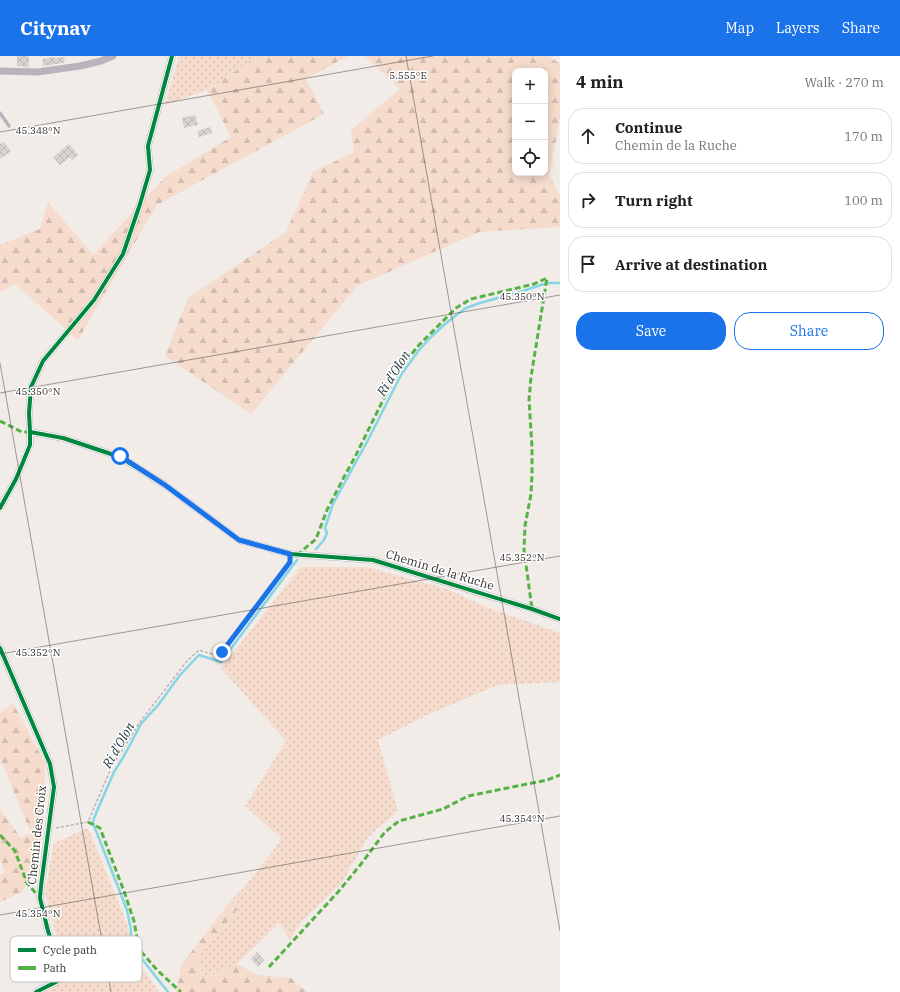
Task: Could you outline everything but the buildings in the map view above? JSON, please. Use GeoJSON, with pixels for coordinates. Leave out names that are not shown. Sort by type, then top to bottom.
{"type":"FeatureCollection","features":[{"type":"Feature","properties":{"kind":"street"},"geometry":{"type":"LineString","coordinates":[[0,71],[38,72],[73,67],[101,61],[113,56]]}},
{"type":"Feature","properties":{"kind":"street"},"geometry":{"type":"LineString","coordinates":[[0,508],[16,479],[30,445],[29,413],[31,387],[43,362],[94,300],[123,254],[150,170],[148,146],[172,56]]}},
{"type":"Feature","properties":{"kind":"street","name":"Chemin de la Ruche"},"geometry":{"type":"LineString","coordinates":[[30,432],[63,438],[120,456],[165,485],[239,540],[290,554],[373,560],[560,619]]}},
{"type":"Feature","properties":{"kind":"street","name":"Chemin des Croix"},"geometry":{"type":"LineString","coordinates":[[0,648],[50,764],[54,787],[40,898],[50,936]]}},
{"type":"Feature","properties":{"kind":"street","name":"Chemin des Croix"},"geometry":{"type":"LineString","coordinates":[[36,992],[56,982]]}},
{"type":"Feature","properties":{"kind":"lane"},"geometry":{"type":"LineString","coordinates":[[0,113],[9,126]]}},
{"type":"Feature","properties":{"kind":"path"},"geometry":{"type":"LineString","coordinates":[[48,829],[88,822],[111,768],[140,722],[187,661],[199,650],[214,655],[222,652],[290,562],[290,554]]}},
{"type":"Feature","properties":{"kind":"green space"},"geometry":{"type":"Polygon","coordinates":[[[179,56],[258,56],[207,90],[165,105],[179,56]]]}},
{"type":"Feature","properties":{"kind":"green space"},"geometry":{"type":"Polygon","coordinates":[[[258,56],[348,56],[306,79],[324,114],[157,205],[78,340],[15,284],[0,292],[0,245],[40,229],[48,202],[93,255],[165,177],[231,137],[207,90],[258,56]]]}},
{"type":"Feature","properties":{"kind":"green space"},"geometry":{"type":"Polygon","coordinates":[[[365,56],[549,56],[560,64],[560,119],[549,175],[560,196],[560,227],[479,232],[357,286],[251,414],[165,356],[188,298],[286,232],[313,172],[354,152],[351,130],[400,89],[365,56]]]}},
{"type":"Feature","properties":{"kind":"green space"},"geometry":{"type":"Polygon","coordinates":[[[301,567],[367,567],[447,589],[486,607],[560,633],[560,682],[498,685],[429,714],[378,740],[398,811],[368,837],[341,884],[302,921],[290,939],[279,923],[237,964],[204,978],[199,956],[225,927],[240,905],[233,898],[244,888],[282,839],[245,806],[286,741],[221,668],[301,567]]]}},
{"type":"Feature","properties":{"kind":"green space"},"geometry":{"type":"Polygon","coordinates":[[[13,703],[45,763],[43,833],[33,876],[22,892],[0,902],[0,875],[5,873],[0,858],[0,809],[21,838],[31,833],[0,759],[0,713],[13,703]]]}},
{"type":"Feature","properties":{"kind":"green space"},"geometry":{"type":"Polygon","coordinates":[[[88,828],[131,936],[56,936],[45,894],[54,843],[88,828]]]}},
{"type":"Feature","properties":{"kind":"green space"},"geometry":{"type":"Polygon","coordinates":[[[233,898],[240,905],[225,927],[199,956],[204,978],[237,964],[258,975],[291,978],[307,992],[176,992],[181,965],[233,898]]]}},
{"type":"Feature","properties":{"kind":"green space"},"geometry":{"type":"Polygon","coordinates":[[[142,968],[159,992],[46,992],[60,982],[142,982],[142,968]]]}},
{"type":"Feature","properties":{"kind":"waterway","name":"Ri d'Olon"},"geometry":{"type":"LineString","coordinates":[[316,549],[324,540],[327,533],[325,528],[333,504],[401,375],[419,350],[445,324],[466,308],[547,283],[560,283]]}},
{"type":"Feature","properties":{"kind":"waterway","name":"Ri d'Olon"},"geometry":{"type":"LineString","coordinates":[[131,936],[127,910],[93,823],[114,772],[141,724],[159,704],[180,675],[199,655],[221,662],[297,560]]}},
{"type":"Feature","properties":{"kind":"waterway","name":"Ri d'Olon"},"geometry":{"type":"LineString","coordinates":[[142,959],[168,992]]}},
{"type":"Feature","properties":{"kind":"marked path"},"geometry":{"type":"LineString","coordinates":[[297,555],[316,539],[327,510],[388,390],[405,362],[419,345],[456,308],[471,299],[534,284],[547,278],[531,377],[529,400],[532,475],[531,494],[525,526],[524,550],[532,609]]}},
{"type":"Feature","properties":{"kind":"marked path"},"geometry":{"type":"LineString","coordinates":[[0,421],[22,432],[30,432]]}},
{"type":"Feature","properties":{"kind":"marked path"},"geometry":{"type":"LineString","coordinates":[[269,967],[338,892],[385,832],[399,821],[443,809],[468,796],[547,780],[560,775]]}},
{"type":"Feature","properties":{"kind":"marked path"},"geometry":{"type":"LineString","coordinates":[[88,822],[100,828],[125,894],[134,921],[137,936]]}},
{"type":"Feature","properties":{"kind":"marked path"},"geometry":{"type":"LineString","coordinates":[[0,835],[15,851],[27,883],[40,898]]}},
{"type":"Feature","properties":{"kind":"marked path"},"geometry":{"type":"LineString","coordinates":[[142,952],[157,970],[181,992]]}},
{"type":"Feature","properties":{"kind":"cycle path"},"geometry":{"type":"LineString","coordinates":[[0,508],[16,479],[30,445],[29,413],[31,387],[43,361],[94,300],[123,254],[150,170],[148,146],[172,56]]}},
{"type":"Feature","properties":{"kind":"cycle path"},"geometry":{"type":"LineString","coordinates":[[30,432],[63,438],[120,457],[165,485],[239,540],[290,554],[373,560],[560,619]]}},
{"type":"Feature","properties":{"kind":"cycle path"},"geometry":{"type":"LineString","coordinates":[[0,648],[50,764],[54,787],[40,898],[50,936]]}},
{"type":"Feature","properties":{"kind":"cycle path"},"geometry":{"type":"LineString","coordinates":[[36,992],[56,982]]}},
{"type":"Feature","properties":{"kind":"route"},"geometry":{"type":"LineString","coordinates":[[120,456],[165,485],[239,540],[290,554],[290,562],[222,652]]}}]}
